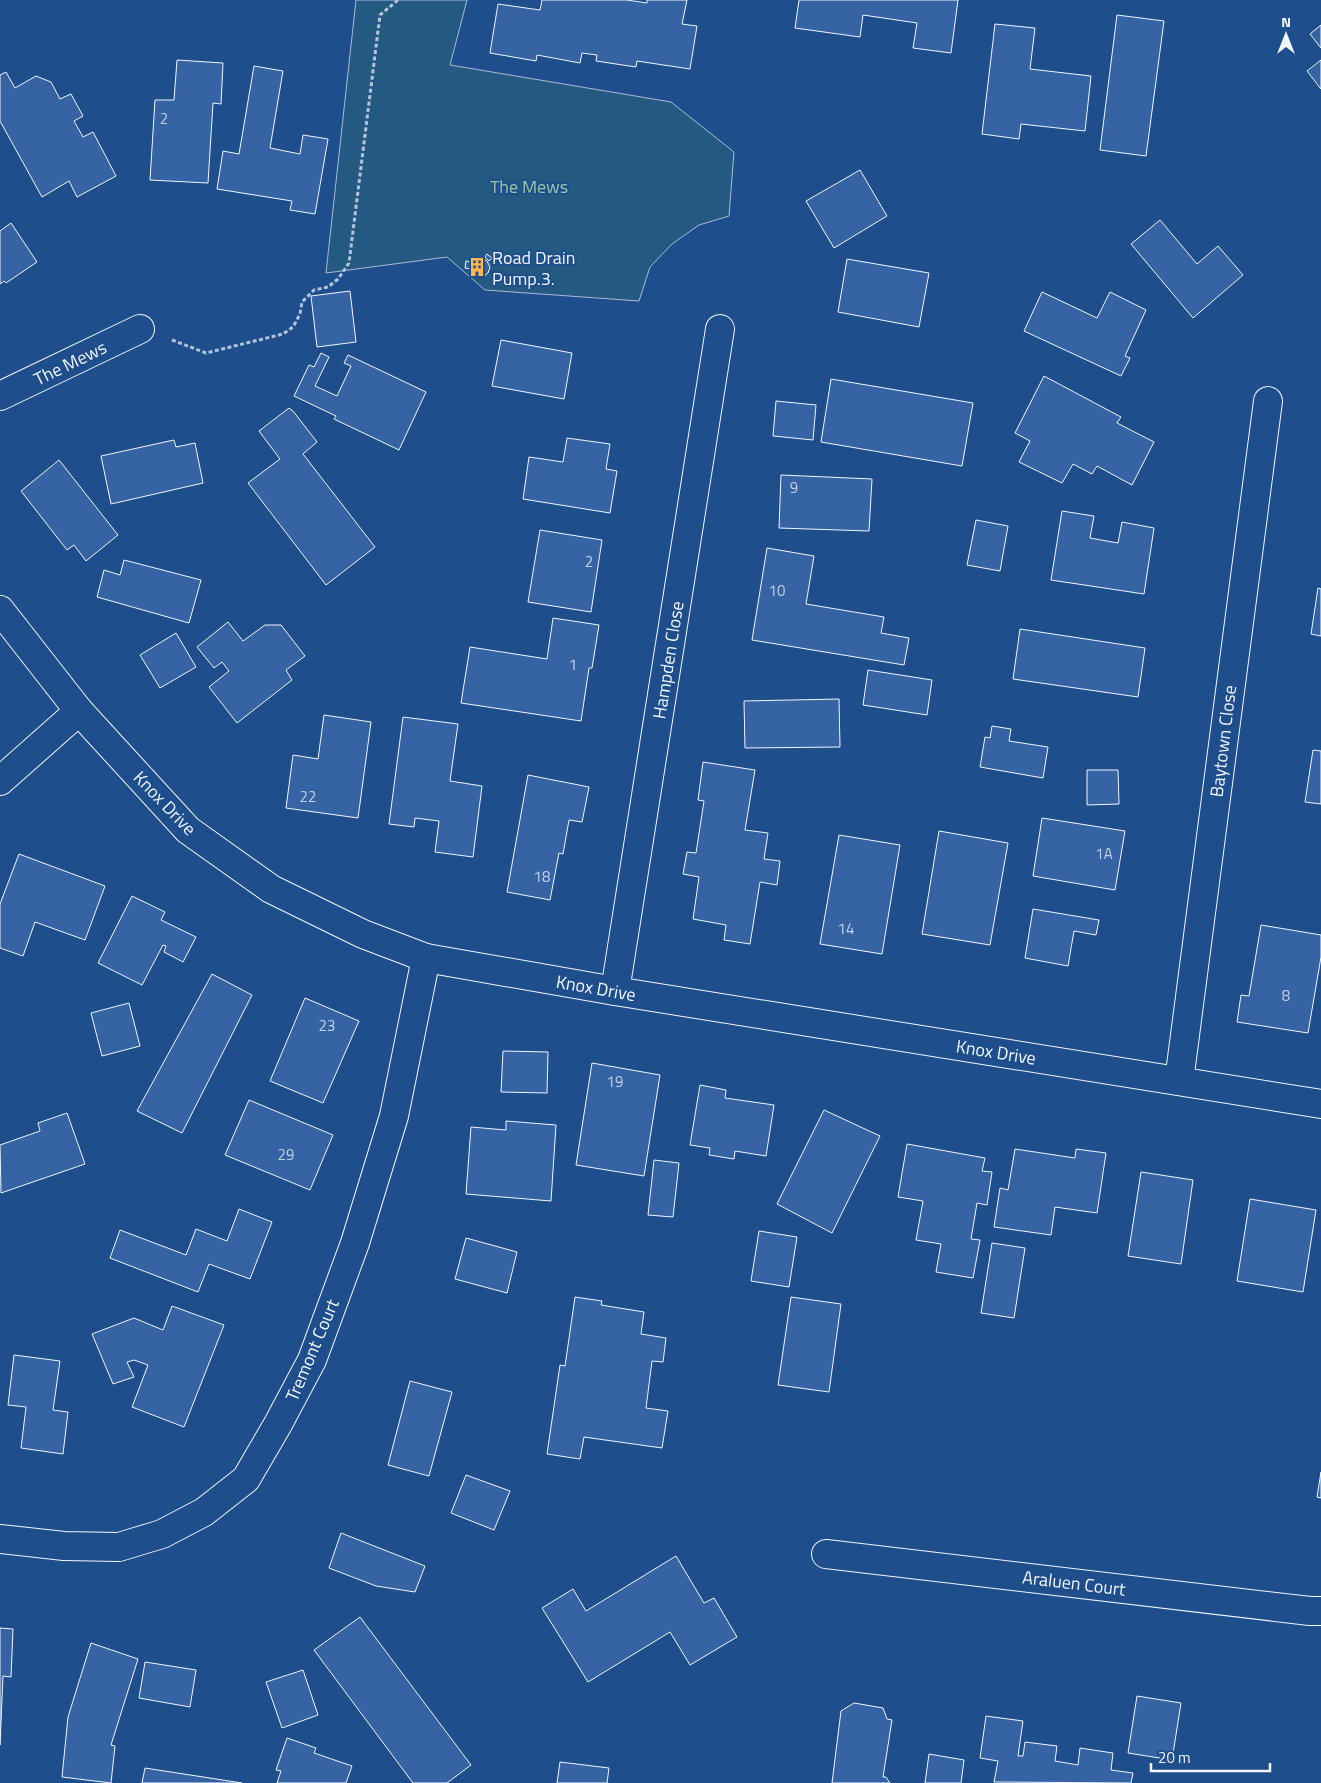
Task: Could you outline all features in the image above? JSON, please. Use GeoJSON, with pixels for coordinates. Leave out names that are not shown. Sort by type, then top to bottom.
{"type":"FeatureCollection","features":[{"type":"Feature","properties":{"kind":"street","name":"The Mews"},"geometry":{"type":"LineString","coordinates":[[0,396],[140,329]]}},
{"type":"Feature","properties":{"kind":"street","name":"Hampden Close"},"geometry":{"type":"LineString","coordinates":[[615,991],[720,330]]}},
{"type":"Feature","properties":{"kind":"street","name":"Baytown Close"},"geometry":{"type":"LineString","coordinates":[[1179,1081],[1268,401]]}},
{"type":"Feature","properties":{"kind":"street","name":"Knox Drive"},"geometry":{"type":"LineString","coordinates":[[0,610],[79,711],[188,830],[270,889],[363,934],[426,958],[615,991],[1321,1104]]}},
{"type":"Feature","properties":{"kind":"street"},"geometry":{"type":"LineString","coordinates":[[0,781],[79,711]]}},
{"type":"Feature","properties":{"kind":"street","name":"Tremont Court"},"geometry":{"type":"LineString","coordinates":[[0,1539],[64,1546],[119,1547],[162,1534],[204,1512],[246,1479],[312,1360],[355,1243],[394,1116],[426,958]]}},
{"type":"Feature","properties":{"kind":"street","name":"Araluen Court"},"geometry":{"type":"LineString","coordinates":[[826,1554],[1321,1611]]}},
{"type":"Feature","properties":{"kind":"path"},"geometry":{"type":"LineString","coordinates":[[140,329],[206,353],[251,343],[283,334],[293,328],[300,314],[302,302],[314,290],[328,286],[338,279],[349,263],[380,15],[398,0]]}},
{"type":"Feature","properties":{"kind":"green space","name":"The Mews"},"geometry":{"type":"Polygon","coordinates":[[[356,0],[467,0],[450,65],[671,102],[734,152],[729,216],[699,225],[672,244],[650,267],[639,301],[485,290],[447,257],[326,273],[356,0]]]}},
{"type":"Feature","properties":{"kind":"building"},"geometry":{"type":"Polygon","coordinates":[[[542,0],[627,0],[647,3],[647,0],[687,0],[682,24],[697,26],[690,69],[637,61],[636,67],[596,61],[597,55],[582,53],[580,63],[537,55],[536,61],[490,53],[498,4],[540,10],[542,0]]]}},
{"type":"Feature","properties":{"kind":"building"},"geometry":{"type":"Polygon","coordinates":[[[799,0],[958,0],[951,53],[913,48],[917,23],[863,15],[860,37],[795,28],[799,0]]]}},
{"type":"Feature","properties":{"kind":"building"},"geometry":{"type":"Polygon","coordinates":[[[1117,15],[1164,21],[1146,156],[1100,150],[1117,15]]]}},
{"type":"Feature","properties":{"kind":"building"},"geometry":{"type":"Polygon","coordinates":[[[995,24],[1035,28],[1030,69],[1091,76],[1085,131],[1021,124],[1019,139],[982,134],[995,24]]]}},
{"type":"Feature","properties":{"kind":"building"},"geometry":{"type":"Polygon","coordinates":[[[1321,25],[1321,48],[1310,34],[1321,25]]]}},
{"type":"Feature","properties":{"kind":"building"},"geometry":{"type":"Polygon","coordinates":[[[177,60],[223,63],[221,104],[213,103],[208,183],[150,180],[155,100],[174,100],[177,60]]]}},
{"type":"Feature","properties":{"kind":"building"},"geometry":{"type":"Polygon","coordinates":[[[1321,60],[1321,89],[1307,71],[1321,60]]]}},
{"type":"Feature","properties":{"kind":"building"},"geometry":{"type":"Polygon","coordinates":[[[254,66],[283,71],[270,148],[300,154],[303,135],[328,139],[315,214],[290,210],[292,201],[217,189],[223,151],[239,154],[254,66]]]}},
{"type":"Feature","properties":{"kind":"building"},"geometry":{"type":"Polygon","coordinates":[[[6,72],[15,88],[36,76],[51,82],[60,99],[71,94],[83,116],[74,121],[83,137],[93,132],[116,176],[77,197],[69,181],[42,197],[0,121],[0,75],[6,72]]]}},
{"type":"Feature","properties":{"kind":"building"},"geometry":{"type":"Polygon","coordinates":[[[860,170],[887,216],[834,248],[806,201],[860,170]]]}},
{"type":"Feature","properties":{"kind":"building"},"geometry":{"type":"Polygon","coordinates":[[[1160,220],[1197,264],[1218,246],[1243,275],[1193,318],[1131,244],[1160,220]]]}},
{"type":"Feature","properties":{"kind":"building"},"geometry":{"type":"Polygon","coordinates":[[[11,223],[37,262],[6,283],[4,281],[0,284],[0,231],[11,223]]]}},
{"type":"Feature","properties":{"kind":"building"},"geometry":{"type":"Polygon","coordinates":[[[487,254],[492,258],[489,261],[485,257],[487,254]]]}},
{"type":"Feature","properties":{"kind":"building","name":"Road Drain Pump.3."},"geometry":{"type":"Polygon","coordinates":[[[480,257],[487,261],[490,267],[488,273],[483,277],[476,276],[471,269],[465,268],[466,261],[472,262],[480,257]]]}},
{"type":"Feature","properties":{"kind":"building"},"geometry":{"type":"Polygon","coordinates":[[[847,259],[929,273],[919,327],[838,312],[847,259]]]}},
{"type":"Feature","properties":{"kind":"building"},"geometry":{"type":"Polygon","coordinates":[[[350,291],[356,342],[317,347],[311,296],[350,291]]]}},
{"type":"Feature","properties":{"kind":"building"},"geometry":{"type":"Polygon","coordinates":[[[1042,292],[1097,318],[1110,292],[1146,310],[1125,356],[1130,358],[1121,376],[1024,331],[1042,292]]]}},
{"type":"Feature","properties":{"kind":"building"},"geometry":{"type":"Polygon","coordinates":[[[501,340],[572,353],[564,399],[492,386],[501,340]]]}},
{"type":"Feature","properties":{"kind":"building"},"geometry":{"type":"Polygon","coordinates":[[[321,353],[329,357],[315,386],[337,396],[351,366],[344,363],[348,355],[426,392],[399,450],[334,419],[336,416],[294,396],[309,365],[314,367],[321,353]]]}},
{"type":"Feature","properties":{"kind":"building"},"geometry":{"type":"Polygon","coordinates":[[[1044,376],[1121,417],[1117,423],[1154,442],[1132,485],[1097,466],[1092,474],[1073,464],[1062,483],[1019,462],[1030,441],[1015,433],[1044,376]]]}},
{"type":"Feature","properties":{"kind":"building"},"geometry":{"type":"Polygon","coordinates":[[[831,379],[973,403],[962,466],[821,442],[831,379]]]}},
{"type":"Feature","properties":{"kind":"building"},"geometry":{"type":"Polygon","coordinates":[[[776,401],[816,405],[813,440],[773,436],[776,401]]]}},
{"type":"Feature","properties":{"kind":"building"},"geometry":{"type":"Polygon","coordinates":[[[289,408],[317,442],[303,454],[375,547],[326,585],[248,483],[280,459],[259,431],[289,408]]]}},
{"type":"Feature","properties":{"kind":"building"},"geometry":{"type":"Polygon","coordinates":[[[567,438],[610,444],[606,469],[617,471],[610,513],[523,499],[529,457],[563,462],[567,438]]]}},
{"type":"Feature","properties":{"kind":"building"},"geometry":{"type":"Polygon","coordinates":[[[174,440],[176,447],[195,443],[203,483],[111,504],[101,456],[174,440]]]}},
{"type":"Feature","properties":{"kind":"building"},"geometry":{"type":"Polygon","coordinates":[[[59,460],[118,535],[86,561],[74,545],[67,550],[21,491],[59,460]]]}},
{"type":"Feature","properties":{"kind":"building"},"geometry":{"type":"Polygon","coordinates":[[[781,475],[872,479],[869,531],[779,528],[781,475]]]}},
{"type":"Feature","properties":{"kind":"building"},"geometry":{"type":"Polygon","coordinates":[[[1062,511],[1094,516],[1090,538],[1118,543],[1122,522],[1154,528],[1144,594],[1051,580],[1062,511]]]}},
{"type":"Feature","properties":{"kind":"building"},"geometry":{"type":"Polygon","coordinates":[[[976,520],[1008,526],[1000,571],[967,565],[976,520]]]}},
{"type":"Feature","properties":{"kind":"building"},"geometry":{"type":"Polygon","coordinates":[[[540,530],[602,540],[591,612],[528,602],[540,530]]]}},
{"type":"Feature","properties":{"kind":"building"},"geometry":{"type":"Polygon","coordinates":[[[767,548],[814,556],[806,604],[884,617],[881,633],[909,638],[904,665],[752,640],[767,548]]]}},
{"type":"Feature","properties":{"kind":"building"},"geometry":{"type":"Polygon","coordinates":[[[124,560],[201,580],[189,623],[97,597],[104,570],[120,575],[124,560]]]}},
{"type":"Feature","properties":{"kind":"building"},"geometry":{"type":"Polygon","coordinates":[[[1318,588],[1321,589],[1321,636],[1311,634],[1318,588]]]}},
{"type":"Feature","properties":{"kind":"building"},"geometry":{"type":"Polygon","coordinates":[[[553,618],[599,625],[592,668],[589,668],[581,721],[461,703],[470,647],[547,659],[553,618]]]}},
{"type":"Feature","properties":{"kind":"building"},"geometry":{"type":"Polygon","coordinates":[[[228,622],[243,641],[265,625],[281,625],[305,656],[286,670],[292,680],[237,723],[209,687],[229,671],[222,662],[214,668],[197,647],[228,622]]]}},
{"type":"Feature","properties":{"kind":"building"},"geometry":{"type":"Polygon","coordinates":[[[1020,629],[1145,648],[1138,697],[1013,679],[1020,629]]]}},
{"type":"Feature","properties":{"kind":"building"},"geometry":{"type":"Polygon","coordinates":[[[176,633],[196,667],[160,688],[140,655],[176,633]]]}},
{"type":"Feature","properties":{"kind":"building"},"geometry":{"type":"Polygon","coordinates":[[[868,670],[932,680],[927,715],[863,705],[868,670]]]}},
{"type":"Feature","properties":{"kind":"building"},"geometry":{"type":"Polygon","coordinates":[[[839,699],[840,747],[745,748],[744,701],[839,699]]]}},
{"type":"Feature","properties":{"kind":"building"},"geometry":{"type":"Polygon","coordinates":[[[324,715],[371,722],[358,818],[286,808],[293,755],[318,759],[324,715]]]}},
{"type":"Feature","properties":{"kind":"building"},"geometry":{"type":"Polygon","coordinates":[[[403,717],[458,724],[450,781],[482,786],[473,857],[435,852],[439,821],[415,818],[414,827],[389,824],[403,717]]]}},
{"type":"Feature","properties":{"kind":"building"},"geometry":{"type":"Polygon","coordinates":[[[992,726],[1011,729],[1009,741],[1048,747],[1043,778],[980,767],[985,737],[990,738],[992,726]]]}},
{"type":"Feature","properties":{"kind":"building"},"geometry":{"type":"Polygon","coordinates":[[[1313,750],[1321,751],[1321,804],[1305,802],[1313,750]]]}},
{"type":"Feature","properties":{"kind":"building"},"geometry":{"type":"Polygon","coordinates":[[[703,762],[755,770],[745,830],[768,833],[764,859],[780,861],[777,885],[760,882],[750,944],[724,940],[726,925],[693,919],[699,877],[683,874],[687,852],[696,853],[704,801],[698,800],[703,762]]]}},
{"type":"Feature","properties":{"kind":"building"},"geometry":{"type":"Polygon","coordinates":[[[1087,770],[1118,770],[1119,804],[1087,805],[1087,770]]]}},
{"type":"Feature","properties":{"kind":"building"},"geometry":{"type":"Polygon","coordinates":[[[528,775],[589,787],[582,822],[569,820],[563,854],[559,853],[550,900],[507,892],[528,775]]]}},
{"type":"Feature","properties":{"kind":"building"},"geometry":{"type":"Polygon","coordinates":[[[1042,818],[1125,831],[1115,890],[1033,876],[1042,818]]]}},
{"type":"Feature","properties":{"kind":"building"},"geometry":{"type":"Polygon","coordinates":[[[939,831],[1008,843],[990,945],[922,934],[939,831]]]}},
{"type":"Feature","properties":{"kind":"building"},"geometry":{"type":"Polygon","coordinates":[[[839,835],[900,845],[882,954],[820,944],[839,835]]]}},
{"type":"Feature","properties":{"kind":"building"},"geometry":{"type":"Polygon","coordinates":[[[19,854],[105,886],[85,940],[35,922],[23,956],[0,948],[0,904],[19,854]]]}},
{"type":"Feature","properties":{"kind":"building"},"geometry":{"type":"Polygon","coordinates":[[[132,896],[165,912],[161,920],[196,937],[183,962],[164,952],[166,946],[163,945],[142,985],[98,963],[132,896]]]}},
{"type":"Feature","properties":{"kind":"building"},"geometry":{"type":"Polygon","coordinates":[[[1033,909],[1099,920],[1096,935],[1074,931],[1068,966],[1025,958],[1033,909]]]}},
{"type":"Feature","properties":{"kind":"building"},"geometry":{"type":"Polygon","coordinates":[[[1261,925],[1321,935],[1321,957],[1308,1033],[1237,1022],[1241,995],[1249,996],[1261,925]]]}},
{"type":"Feature","properties":{"kind":"building"},"geometry":{"type":"Polygon","coordinates":[[[212,974],[252,995],[182,1133],[137,1111],[212,974]]]}},
{"type":"Feature","properties":{"kind":"building"},"geometry":{"type":"Polygon","coordinates":[[[305,998],[359,1021],[323,1103],[270,1081],[305,998]]]}},
{"type":"Feature","properties":{"kind":"building"},"geometry":{"type":"Polygon","coordinates":[[[129,1003],[140,1046],[102,1056],[91,1013],[129,1003]]]}},
{"type":"Feature","properties":{"kind":"building"},"geometry":{"type":"Polygon","coordinates":[[[503,1051],[548,1052],[547,1093],[501,1092],[503,1051]]]}},
{"type":"Feature","properties":{"kind":"building"},"geometry":{"type":"Polygon","coordinates":[[[592,1063],[660,1075],[644,1176],[576,1165],[592,1063]]]}},
{"type":"Feature","properties":{"kind":"building"},"geometry":{"type":"Polygon","coordinates":[[[700,1085],[726,1090],[725,1098],[774,1105],[766,1156],[735,1151],[734,1159],[709,1155],[710,1148],[690,1145],[700,1085]]]}},
{"type":"Feature","properties":{"kind":"building"},"geometry":{"type":"Polygon","coordinates":[[[249,1100],[333,1135],[310,1190],[225,1155],[249,1100]]]}},
{"type":"Feature","properties":{"kind":"building"},"geometry":{"type":"Polygon","coordinates":[[[824,1110],[880,1136],[832,1233],[777,1204],[824,1110]]]}},
{"type":"Feature","properties":{"kind":"building"},"geometry":{"type":"Polygon","coordinates":[[[67,1113],[85,1164],[1,1193],[0,1145],[40,1131],[38,1123],[67,1113]]]}},
{"type":"Feature","properties":{"kind":"building"},"geometry":{"type":"Polygon","coordinates":[[[506,1121],[556,1125],[551,1201],[466,1194],[471,1127],[506,1130],[506,1121]]]}},
{"type":"Feature","properties":{"kind":"building"},"geometry":{"type":"Polygon","coordinates":[[[907,1144],[985,1158],[982,1171],[992,1172],[987,1205],[977,1203],[971,1239],[980,1240],[973,1278],[936,1272],[941,1244],[916,1240],[923,1201],[898,1197],[907,1144]]]}},
{"type":"Feature","properties":{"kind":"building"},"geometry":{"type":"Polygon","coordinates":[[[1015,1149],[1075,1158],[1076,1149],[1106,1153],[1097,1213],[1055,1207],[1051,1235],[994,1227],[1000,1188],[1008,1190],[1015,1149]]]}},
{"type":"Feature","properties":{"kind":"building"},"geometry":{"type":"Polygon","coordinates":[[[654,1160],[679,1163],[673,1217],[648,1215],[654,1160]]]}},
{"type":"Feature","properties":{"kind":"building"},"geometry":{"type":"Polygon","coordinates":[[[1141,1172],[1193,1180],[1181,1264],[1128,1256],[1141,1172]]]}},
{"type":"Feature","properties":{"kind":"building"},"geometry":{"type":"Polygon","coordinates":[[[1250,1199],[1316,1210],[1303,1292],[1237,1281],[1250,1199]]]}},
{"type":"Feature","properties":{"kind":"building"},"geometry":{"type":"Polygon","coordinates":[[[239,1209],[272,1222],[250,1279],[209,1264],[198,1292],[110,1258],[120,1230],[186,1255],[196,1229],[227,1241],[239,1209]]]}},
{"type":"Feature","properties":{"kind":"building"},"geometry":{"type":"Polygon","coordinates":[[[759,1231],[797,1237],[789,1287],[751,1281],[759,1231]]]}},
{"type":"Feature","properties":{"kind":"building"},"geometry":{"type":"Polygon","coordinates":[[[466,1238],[517,1252],[507,1293],[455,1279],[466,1238]]]}},
{"type":"Feature","properties":{"kind":"building"},"geometry":{"type":"Polygon","coordinates":[[[992,1243],[1025,1248],[1014,1318],[981,1313],[992,1243]]]}},
{"type":"Feature","properties":{"kind":"building"},"geometry":{"type":"Polygon","coordinates":[[[575,1297],[602,1301],[601,1305],[644,1312],[641,1334],[666,1338],[663,1362],[652,1361],[646,1408],[668,1411],[662,1448],[584,1437],[580,1459],[547,1454],[560,1365],[565,1366],[575,1297]]]}},
{"type":"Feature","properties":{"kind":"building"},"geometry":{"type":"Polygon","coordinates":[[[791,1297],[841,1304],[829,1392],[778,1385],[791,1297]]]}},
{"type":"Feature","properties":{"kind":"building"},"geometry":{"type":"Polygon","coordinates":[[[172,1306],[224,1325],[184,1427],[132,1407],[148,1365],[134,1360],[127,1362],[134,1377],[113,1384],[92,1334],[134,1318],[163,1330],[172,1306]]]}},
{"type":"Feature","properties":{"kind":"building"},"geometry":{"type":"Polygon","coordinates":[[[14,1355],[60,1361],[53,1410],[68,1412],[63,1454],[21,1448],[26,1407],[8,1405],[14,1355]]]}},
{"type":"Feature","properties":{"kind":"building"},"geometry":{"type":"Polygon","coordinates":[[[410,1381],[452,1392],[429,1476],[388,1465],[410,1381]]]}},
{"type":"Feature","properties":{"kind":"building"},"geometry":{"type":"Polygon","coordinates":[[[1321,1472],[1321,1498],[1317,1497],[1321,1472]]]}},
{"type":"Feature","properties":{"kind":"building"},"geometry":{"type":"Polygon","coordinates":[[[466,1475],[510,1491],[494,1530],[451,1513],[466,1475]]]}},
{"type":"Feature","properties":{"kind":"building"},"geometry":{"type":"Polygon","coordinates":[[[341,1533],[425,1566],[415,1592],[376,1586],[329,1568],[341,1533]]]}},
{"type":"Feature","properties":{"kind":"building"},"geometry":{"type":"Polygon","coordinates":[[[676,1556],[704,1603],[714,1598],[737,1637],[690,1665],[670,1632],[588,1682],[542,1608],[573,1589],[586,1611],[676,1556]]]}},
{"type":"Feature","properties":{"kind":"building"},"geometry":{"type":"Polygon","coordinates":[[[360,1617],[471,1765],[447,1783],[413,1783],[314,1650],[360,1617]]]}},
{"type":"Feature","properties":{"kind":"building"},"geometry":{"type":"Polygon","coordinates":[[[0,1628],[13,1629],[11,1677],[3,1676],[0,1745],[0,1628]]]}},
{"type":"Feature","properties":{"kind":"building"},"geometry":{"type":"Polygon","coordinates":[[[91,1643],[138,1659],[111,1745],[115,1746],[111,1783],[62,1777],[68,1717],[91,1643]]]}},
{"type":"Feature","properties":{"kind":"building"},"geometry":{"type":"Polygon","coordinates":[[[145,1662],[196,1670],[190,1707],[139,1698],[145,1662]]]}},
{"type":"Feature","properties":{"kind":"building"},"geometry":{"type":"Polygon","coordinates":[[[303,1670],[318,1715],[282,1728],[266,1682],[303,1670]]]}},
{"type":"Feature","properties":{"kind":"building"},"geometry":{"type":"Polygon","coordinates":[[[1137,1696],[1181,1703],[1172,1760],[1128,1753],[1137,1696]]]}},
{"type":"Feature","properties":{"kind":"building"},"geometry":{"type":"Polygon","coordinates":[[[854,1703],[883,1708],[887,1719],[892,1720],[883,1777],[886,1777],[890,1783],[832,1783],[841,1711],[854,1703]]]}},
{"type":"Feature","properties":{"kind":"building"},"geometry":{"type":"Polygon","coordinates":[[[986,1716],[1023,1721],[1018,1756],[1023,1756],[1025,1742],[1057,1746],[1055,1761],[1078,1765],[1080,1748],[1113,1753],[1111,1770],[1133,1773],[1131,1783],[994,1782],[998,1761],[980,1758],[986,1716]]]}},
{"type":"Feature","properties":{"kind":"building"},"geometry":{"type":"Polygon","coordinates":[[[287,1738],[316,1748],[314,1753],[352,1766],[346,1783],[277,1783],[281,1771],[276,1770],[287,1738]]]}},
{"type":"Feature","properties":{"kind":"building"},"geometry":{"type":"Polygon","coordinates":[[[929,1754],[964,1760],[961,1783],[925,1783],[929,1754]]]}},
{"type":"Feature","properties":{"kind":"building"},"geometry":{"type":"Polygon","coordinates":[[[560,1762],[609,1768],[607,1783],[557,1783],[560,1762]]]}},
{"type":"Feature","properties":{"kind":"building"},"geometry":{"type":"Polygon","coordinates":[[[145,1768],[242,1783],[142,1783],[145,1768]]]}},
{"type":"Feature","properties":{"kind":"place","name":"Road Drain Pump.3."},"geometry":{"type":"Point","coordinates":[477,267]}}]}
